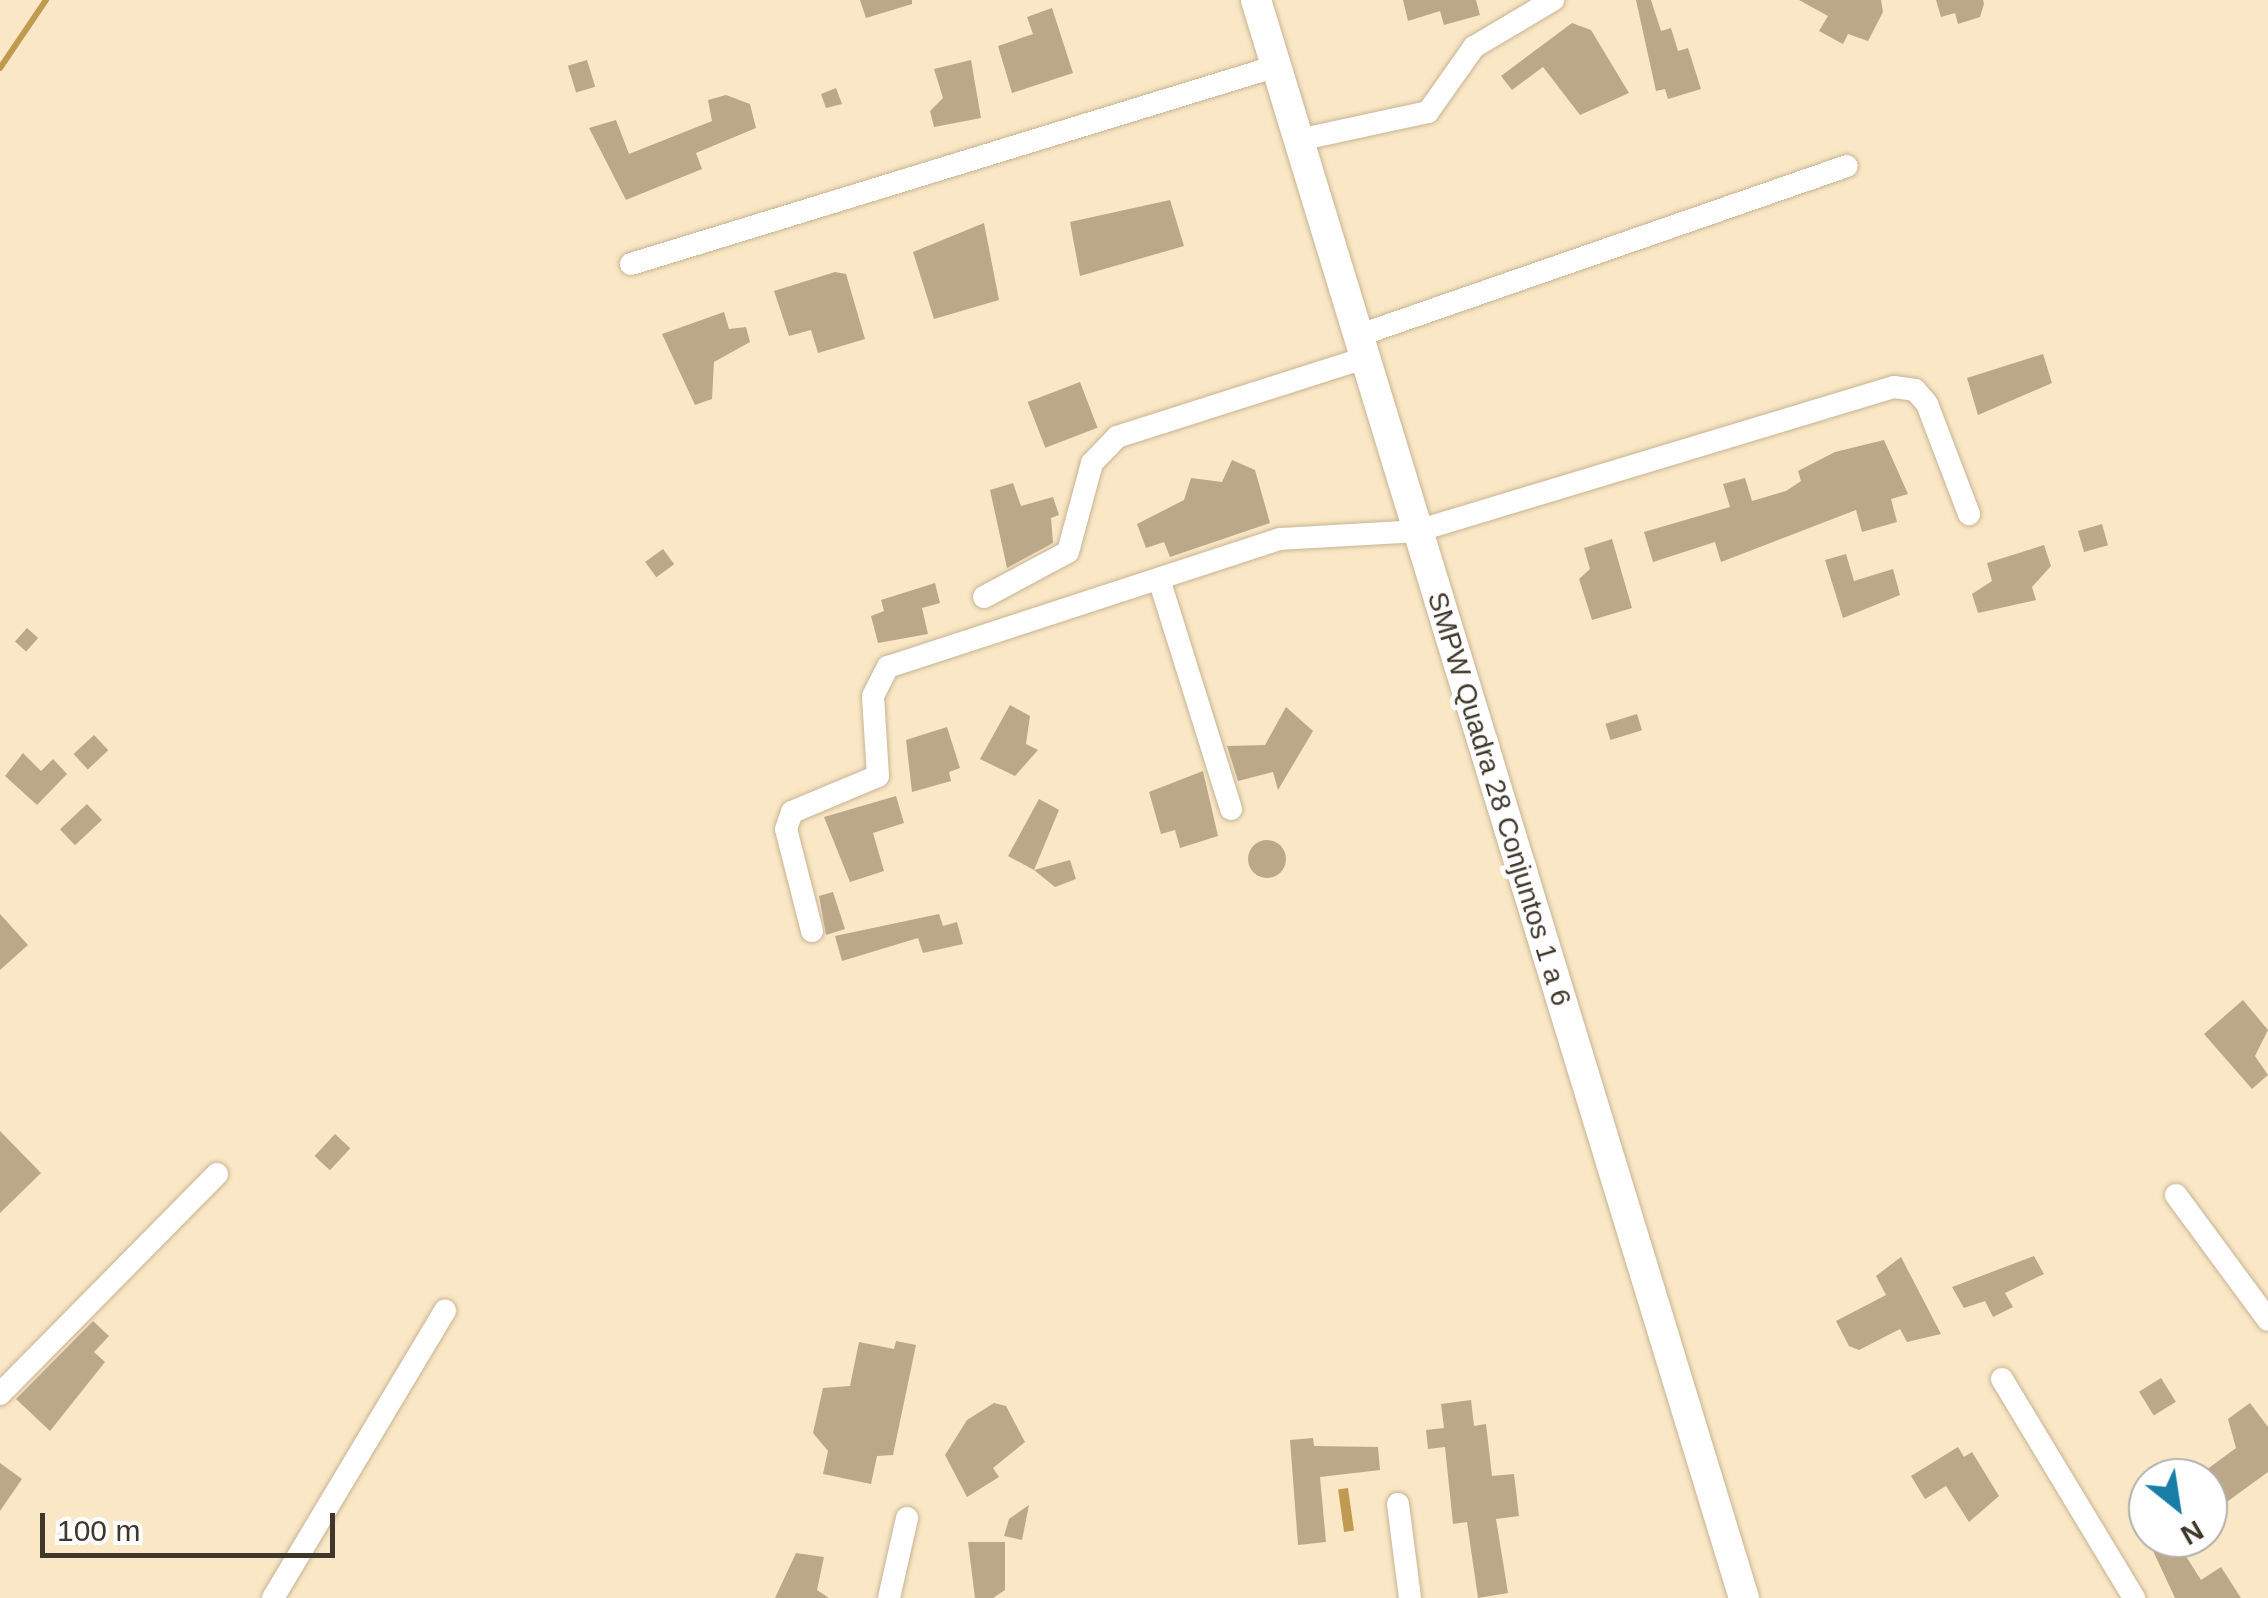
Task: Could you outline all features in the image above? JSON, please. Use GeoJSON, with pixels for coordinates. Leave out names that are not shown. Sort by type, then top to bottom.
{"type":"FeatureCollection","features":[{"type":"Feature","properties":{"kind":"street","name":"SMPW Quadra 28 Conjuntos 1 a 6"},"geometry":{"type":"LineString","coordinates":[[1256,0],[1302,139],[1417,530],[1744,1598]]}},
{"type":"Feature","properties":{"kind":"street"},"geometry":{"type":"LineString","coordinates":[[1302,139],[1428,112],[1474,46],[1553,0]]}},
{"type":"Feature","properties":{"kind":"street"},"geometry":{"type":"LineString","coordinates":[[631,264],[1277,66]]}},
{"type":"Feature","properties":{"kind":"street"},"geometry":{"type":"LineString","coordinates":[[984,596],[1068,552],[1092,463],[1117,438],[1846,166]]}},
{"type":"Feature","properties":{"kind":"street"},"geometry":{"type":"LineString","coordinates":[[812,930],[786,830],[792,812],[878,776],[875,680],[888,667],[1295,535],[1417,530],[1894,388],[1915,390],[1926,404],[1969,514]]}},
{"type":"Feature","properties":{"kind":"street"},"geometry":{"type":"LineString","coordinates":[[1159,579],[1231,809]]}},
{"type":"Feature","properties":{"kind":"street"},"geometry":{"type":"LineString","coordinates":[[0,1394],[217,1174]]}},
{"type":"Feature","properties":{"kind":"street"},"geometry":{"type":"LineString","coordinates":[[2176,1195],[2268,1320]]}},
{"type":"Feature","properties":{"kind":"street"},"geometry":{"type":"LineString","coordinates":[[273,1598],[445,1310]]}},
{"type":"Feature","properties":{"kind":"street"},"geometry":{"type":"LineString","coordinates":[[2002,1379],[2134,1598]]}},
{"type":"Feature","properties":{"kind":"street"},"geometry":{"type":"LineString","coordinates":[[1398,1504],[1410,1598]]}},
{"type":"Feature","properties":{"kind":"street"},"geometry":{"type":"LineString","coordinates":[[888,1598],[907,1518]]}},
{"type":"Feature","properties":{"kind":"shaded area"},"geometry":{"type":"Polygon","coordinates":[[[1348,1488],[1354,1531],[1344,1532],[1338,1489],[1348,1488]]]}},
{"type":"Feature","properties":{"kind":"building"},"geometry":{"type":"Polygon","coordinates":[[[860,0],[912,0],[912,4],[866,18],[860,0]]]}},
{"type":"Feature","properties":{"kind":"building"},"geometry":{"type":"Polygon","coordinates":[[[1403,0],[1476,0],[1480,15],[1444,25],[1440,11],[1408,21],[1403,0]]]}},
{"type":"Feature","properties":{"kind":"building"},"geometry":{"type":"Polygon","coordinates":[[[1636,0],[1651,0],[1661,31],[1671,28],[1678,51],[1688,48],[1701,89],[1668,99],[1665,89],[1656,91],[1636,0]]]}},
{"type":"Feature","properties":{"kind":"building"},"geometry":{"type":"Polygon","coordinates":[[[1799,0],[1881,0],[1883,12],[1868,41],[1848,34],[1843,44],[1819,31],[1828,16],[1799,0]]]}},
{"type":"Feature","properties":{"kind":"building"},"geometry":{"type":"Polygon","coordinates":[[[1936,0],[1983,0],[1984,4],[1980,17],[1958,24],[1955,13],[1941,17],[1936,0]]]}},
{"type":"Feature","properties":{"kind":"building"},"geometry":{"type":"Polygon","coordinates":[[[1052,8],[1073,73],[1012,93],[998,46],[1033,34],[1027,17],[1052,8]]]}},
{"type":"Feature","properties":{"kind":"building"},"geometry":{"type":"Polygon","coordinates":[[[1572,23],[1591,30],[1629,93],[1580,115],[1543,67],[1512,90],[1501,76],[1572,23]]]}},
{"type":"Feature","properties":{"kind":"building"},"geometry":{"type":"Polygon","coordinates":[[[587,60],[595,87],[576,93],[568,66],[587,60]]]}},
{"type":"Feature","properties":{"kind":"building"},"geometry":{"type":"Polygon","coordinates":[[[971,60],[981,118],[934,127],[930,111],[943,98],[934,69],[971,60]]]}},
{"type":"Feature","properties":{"kind":"building"},"geometry":{"type":"Polygon","coordinates":[[[836,88],[842,104],[826,108],[821,94],[836,88]]]}},
{"type":"Feature","properties":{"kind":"building"},"geometry":{"type":"Polygon","coordinates":[[[726,95],[750,104],[756,128],[696,153],[702,169],[626,200],[589,128],[616,120],[629,154],[712,121],[708,100],[726,95]]]}},
{"type":"Feature","properties":{"kind":"building"},"geometry":{"type":"Polygon","coordinates":[[[1170,200],[1184,246],[1080,276],[1070,222],[1170,200]]]}},
{"type":"Feature","properties":{"kind":"building"},"geometry":{"type":"Polygon","coordinates":[[[984,223],[999,300],[934,319],[913,252],[984,223]]]}},
{"type":"Feature","properties":{"kind":"building"},"geometry":{"type":"Polygon","coordinates":[[[835,272],[846,274],[865,339],[818,353],[811,330],[789,336],[774,291],[835,272]]]}},
{"type":"Feature","properties":{"kind":"building"},"geometry":{"type":"Polygon","coordinates":[[[724,312],[729,329],[746,327],[750,342],[714,362],[712,399],[695,405],[662,334],[724,312]]]}},
{"type":"Feature","properties":{"kind":"building"},"geometry":{"type":"Polygon","coordinates":[[[2043,354],[2052,383],[1978,415],[1967,378],[2043,354]]]}},
{"type":"Feature","properties":{"kind":"building"},"geometry":{"type":"Polygon","coordinates":[[[1080,382],[1098,428],[1045,448],[1028,402],[1080,382]]]}},
{"type":"Feature","properties":{"kind":"building"},"geometry":{"type":"Polygon","coordinates":[[[1884,440],[1908,494],[1891,499],[1897,522],[1862,532],[1856,510],[1721,562],[1715,542],[1653,562],[1644,532],[1730,507],[1723,484],[1745,478],[1752,501],[1786,491],[1801,481],[1798,471],[1835,452],[1884,440]]]}},
{"type":"Feature","properties":{"kind":"building"},"geometry":{"type":"Polygon","coordinates":[[[1232,460],[1255,470],[1270,523],[1170,557],[1164,542],[1146,548],[1137,524],[1184,500],[1191,478],[1222,482],[1232,460]]]}},
{"type":"Feature","properties":{"kind":"building"},"geometry":{"type":"Polygon","coordinates":[[[1013,483],[1021,506],[1053,497],[1059,515],[1051,518],[1053,543],[1007,568],[990,490],[1013,483]]]}},
{"type":"Feature","properties":{"kind":"building"},"geometry":{"type":"Polygon","coordinates":[[[2102,524],[2108,545],[2084,552],[2078,531],[2102,524]]]}},
{"type":"Feature","properties":{"kind":"building"},"geometry":{"type":"Polygon","coordinates":[[[1612,539],[1632,608],[1592,620],[1579,579],[1590,569],[1584,548],[1612,539]]]}},
{"type":"Feature","properties":{"kind":"building"},"geometry":{"type":"Polygon","coordinates":[[[2044,545],[2051,566],[2032,587],[2036,600],[1978,613],[1972,594],[1992,581],[1987,563],[2044,545]]]}},
{"type":"Feature","properties":{"kind":"building"},"geometry":{"type":"Polygon","coordinates":[[[663,549],[674,564],[656,577],[645,562],[663,549]]]}},
{"type":"Feature","properties":{"kind":"building"},"geometry":{"type":"Polygon","coordinates":[[[1846,554],[1854,581],[1893,569],[1900,595],[1843,618],[1825,560],[1846,554]]]}},
{"type":"Feature","properties":{"kind":"building"},"geometry":{"type":"Polygon","coordinates":[[[935,583],[940,603],[922,608],[928,634],[878,643],[871,616],[884,611],[881,600],[935,583]]]}},
{"type":"Feature","properties":{"kind":"building"},"geometry":{"type":"Polygon","coordinates":[[[27,628],[38,638],[26,651],[15,641],[27,628]]]}},
{"type":"Feature","properties":{"kind":"building"},"geometry":{"type":"Polygon","coordinates":[[[1010,705],[1030,716],[1026,744],[1038,750],[1015,776],[980,759],[1010,705]]]}},
{"type":"Feature","properties":{"kind":"building"},"geometry":{"type":"Polygon","coordinates":[[[1286,707],[1313,731],[1278,790],[1273,772],[1238,781],[1227,746],[1265,745],[1286,707]]]}},
{"type":"Feature","properties":{"kind":"building"},"geometry":{"type":"Polygon","coordinates":[[[1637,714],[1642,730],[1610,740],[1605,724],[1637,714]]]}},
{"type":"Feature","properties":{"kind":"building"},"geometry":{"type":"Polygon","coordinates":[[[947,727],[960,768],[949,772],[951,781],[912,792],[906,740],[947,727]]]}},
{"type":"Feature","properties":{"kind":"building"},"geometry":{"type":"Polygon","coordinates":[[[94,735],[108,750],[88,769],[74,754],[94,735]]]}},
{"type":"Feature","properties":{"kind":"building"},"geometry":{"type":"Polygon","coordinates":[[[23,753],[41,771],[53,759],[67,774],[37,805],[5,776],[23,753]]]}},
{"type":"Feature","properties":{"kind":"building"},"geometry":{"type":"Polygon","coordinates":[[[1203,771],[1218,836],[1180,848],[1175,830],[1161,834],[1149,792],[1203,771]]]}},
{"type":"Feature","properties":{"kind":"building"},"geometry":{"type":"Polygon","coordinates":[[[896,796],[904,823],[873,833],[884,871],[850,882],[824,817],[896,796]]]}},
{"type":"Feature","properties":{"kind":"building"},"geometry":{"type":"Polygon","coordinates":[[[1039,799],[1059,810],[1034,870],[1008,856],[1039,799]]]}},
{"type":"Feature","properties":{"kind":"building"},"geometry":{"type":"Polygon","coordinates":[[[87,804],[102,820],[75,845],[60,829],[87,804]]]}},
{"type":"Feature","properties":{"kind":"building"},"geometry":{"type":"Polygon","coordinates":[[[1267,840],[1281,845],[1286,859],[1281,873],[1267,878],[1253,873],[1248,859],[1253,845],[1267,840]]]}},
{"type":"Feature","properties":{"kind":"building"},"geometry":{"type":"Polygon","coordinates":[[[1070,860],[1076,879],[1055,887],[1034,870],[1070,860]]]}},
{"type":"Feature","properties":{"kind":"building"},"geometry":{"type":"Polygon","coordinates":[[[833,892],[845,929],[826,935],[819,896],[833,892]]]}},
{"type":"Feature","properties":{"kind":"building"},"geometry":{"type":"Polygon","coordinates":[[[0,914],[28,945],[0,970],[0,914]]]}},
{"type":"Feature","properties":{"kind":"building"},"geometry":{"type":"Polygon","coordinates":[[[939,914],[943,926],[957,922],[963,944],[923,953],[918,938],[842,961],[835,936],[939,914]]]}},
{"type":"Feature","properties":{"kind":"building"},"geometry":{"type":"Polygon","coordinates":[[[2243,1000],[2268,1030],[2255,1056],[2268,1075],[2252,1089],[2204,1034],[2243,1000]]]}},
{"type":"Feature","properties":{"kind":"building"},"geometry":{"type":"Polygon","coordinates":[[[0,1131],[41,1173],[0,1213],[0,1131]]]}},
{"type":"Feature","properties":{"kind":"building"},"geometry":{"type":"Polygon","coordinates":[[[335,1134],[350,1148],[330,1170],[315,1156],[335,1134]]]}},
{"type":"Feature","properties":{"kind":"building"},"geometry":{"type":"Polygon","coordinates":[[[2034,1256],[2044,1274],[2005,1293],[2013,1307],[1993,1317],[1985,1301],[1964,1308],[1952,1287],[2034,1256]]]}},
{"type":"Feature","properties":{"kind":"building"},"geometry":{"type":"Polygon","coordinates":[[[1901,1257],[1941,1334],[1907,1342],[1900,1329],[1859,1350],[1849,1346],[1836,1321],[1886,1295],[1876,1276],[1901,1257]]]}},
{"type":"Feature","properties":{"kind":"building"},"geometry":{"type":"Polygon","coordinates":[[[93,1321],[109,1336],[94,1352],[105,1362],[50,1431],[16,1399],[93,1321]]]}},
{"type":"Feature","properties":{"kind":"building"},"geometry":{"type":"Polygon","coordinates":[[[896,1341],[916,1345],[893,1455],[877,1456],[871,1484],[823,1474],[828,1451],[813,1433],[823,1388],[850,1386],[859,1342],[894,1349],[896,1341]]]}},
{"type":"Feature","properties":{"kind":"building"},"geometry":{"type":"Polygon","coordinates":[[[2161,1378],[2176,1402],[2154,1416],[2139,1392],[2161,1378]]]}},
{"type":"Feature","properties":{"kind":"building"},"geometry":{"type":"Polygon","coordinates":[[[1471,1400],[1474,1426],[1486,1424],[1492,1476],[1514,1474],[1519,1516],[1496,1519],[1508,1593],[1478,1598],[1467,1522],[1453,1524],[1445,1447],[1428,1449],[1426,1430],[1444,1428],[1441,1404],[1471,1400]]]}},
{"type":"Feature","properties":{"kind":"building"},"geometry":{"type":"Polygon","coordinates":[[[994,1403],[1006,1406],[1025,1442],[993,1468],[999,1477],[967,1497],[945,1455],[967,1420],[994,1403]]]}},
{"type":"Feature","properties":{"kind":"building"},"geometry":{"type":"Polygon","coordinates":[[[2250,1403],[2268,1427],[2268,1472],[2228,1501],[2228,1458],[2222,1458],[2236,1448],[2228,1419],[2250,1403]]]}},
{"type":"Feature","properties":{"kind":"building"},"geometry":{"type":"Polygon","coordinates":[[[1313,1438],[1314,1446],[1378,1447],[1380,1470],[1320,1477],[1326,1542],[1298,1545],[1290,1440],[1313,1438]]]}},
{"type":"Feature","properties":{"kind":"building"},"geometry":{"type":"Polygon","coordinates":[[[1958,1447],[1964,1457],[1972,1452],[1999,1496],[1969,1522],[1946,1486],[1925,1499],[1911,1476],[1958,1447]]]}},
{"type":"Feature","properties":{"kind":"building"},"geometry":{"type":"Polygon","coordinates":[[[0,1463],[22,1479],[0,1511],[0,1463]]]}},
{"type":"Feature","properties":{"kind":"building"},"geometry":{"type":"Polygon","coordinates":[[[1029,1505],[1022,1540],[1004,1536],[1009,1519],[1029,1505]]]}},
{"type":"Feature","properties":{"kind":"building"},"geometry":{"type":"Polygon","coordinates":[[[968,1542],[1005,1542],[1005,1590],[993,1598],[975,1598],[968,1542]]]}},
{"type":"Feature","properties":{"kind":"building"},"geometry":{"type":"Polygon","coordinates":[[[796,1553],[824,1557],[817,1590],[829,1598],[775,1598],[796,1553]]]}},
{"type":"Feature","properties":{"kind":"building"},"geometry":{"type":"Polygon","coordinates":[[[2156,1558],[2187,1558],[2201,1580],[2221,1567],[2241,1598],[2175,1598],[2156,1558]]]}},
{"type":"Feature","properties":{"kind":"waterway"},"geometry":{"type":"LineString","coordinates":[[0,68],[46,0]]}}]}
